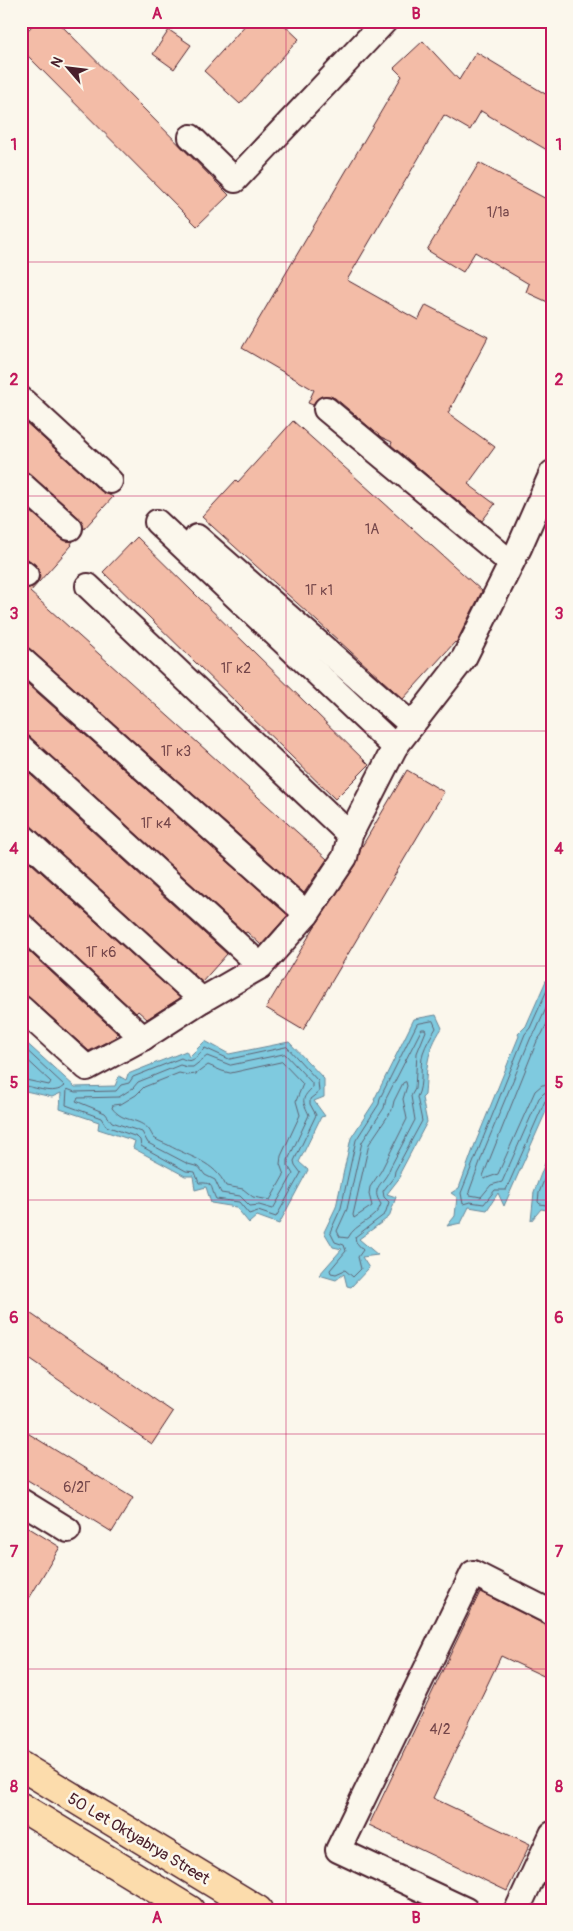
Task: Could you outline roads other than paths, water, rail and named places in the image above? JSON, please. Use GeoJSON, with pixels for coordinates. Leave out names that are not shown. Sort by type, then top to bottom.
{"type":"FeatureCollection","features":[{"type":"Feature","properties":{"kind":"main road","name":"50 Let Oktyabrya Street"},"geometry":{"type":"LineString","coordinates":[[21,1766],[258,1910]]}},
{"type":"Feature","properties":{"kind":"main road"},"geometry":{"type":"LineString","coordinates":[[21,1807],[190,1910]]}},
{"type":"Feature","properties":{"kind":"lane"},"geometry":{"type":"LineString","coordinates":[[192,137],[235,180],[385,21]]}},
{"type":"Feature","properties":{"kind":"lane"},"geometry":{"type":"LineString","coordinates":[[21,399],[110,482]]}},
{"type":"Feature","properties":{"kind":"lane"},"geometry":{"type":"LineString","coordinates":[[326,408],[511,563]]}},
{"type":"Feature","properties":{"kind":"lane"},"geometry":{"type":"LineString","coordinates":[[21,1008],[87,1068],[143,1038],[202,1000],[261,966],[307,914],[345,857],[350,835],[395,747],[464,658],[511,563],[552,473]]}},
{"type":"Feature","properties":{"kind":"lane"},"geometry":{"type":"LineString","coordinates":[[21,484],[70,528]]}},
{"type":"Feature","properties":{"kind":"lane"},"geometry":{"type":"LineString","coordinates":[[157,522],[395,747]]}},
{"type":"Feature","properties":{"kind":"lane"},"geometry":{"type":"LineString","coordinates":[[197,537],[412,725]]}},
{"type":"Feature","properties":{"kind":"lane"},"geometry":{"type":"LineString","coordinates":[[88,586],[350,835]]}},
{"type":"Feature","properties":{"kind":"lane"},"geometry":{"type":"LineString","coordinates":[[21,659],[307,914]]}},
{"type":"Feature","properties":{"kind":"lane"},"geometry":{"type":"LineString","coordinates":[[21,747],[261,966]]}},
{"type":"Feature","properties":{"kind":"lane"},"geometry":{"type":"LineString","coordinates":[[21,835],[202,1000]]}},
{"type":"Feature","properties":{"kind":"lane"},"geometry":{"type":"LineString","coordinates":[[21,925],[143,1038]]}},
{"type":"Feature","properties":{"kind":"lane"},"geometry":{"type":"LineString","coordinates":[[21,1502],[68,1530]]}},
{"type":"Feature","properties":{"kind":"lane"},"geometry":{"type":"LineString","coordinates":[[466,1910],[338,1850],[473,1573],[552,1613]]}},
{"type":"Feature","properties":{"kind":"lane"},"geometry":{"type":"LineString","coordinates":[[517,1910],[552,1834]]}},
{"type":"Feature","properties":{"kind":"water"},"geometry":{"type":"Polygon","coordinates":[[[552,967],[552,1098],[504,1206],[498,1193],[487,1210],[469,1207],[461,1223],[447,1226],[455,1216],[457,1197],[451,1193],[459,1188],[519,1036],[518,1034],[526,1026],[552,967]]]}},
{"type":"Feature","properties":{"kind":"water"},"geometry":{"type":"Polygon","coordinates":[[[436,1015],[442,1028],[430,1052],[425,1095],[422,1098],[427,1122],[400,1173],[401,1176],[387,1194],[396,1197],[389,1217],[359,1239],[378,1255],[362,1257],[369,1268],[351,1287],[347,1286],[344,1274],[336,1280],[319,1275],[342,1249],[333,1247],[324,1232],[336,1207],[351,1138],[375,1101],[414,1019],[436,1015]]]}},
{"type":"Feature","properties":{"kind":"water"},"geometry":{"type":"Polygon","coordinates":[[[21,1038],[75,1087],[115,1086],[119,1076],[126,1080],[128,1074],[186,1051],[189,1057],[205,1041],[229,1054],[289,1042],[324,1079],[324,1097],[314,1101],[325,1116],[321,1117],[299,1162],[308,1170],[279,1224],[257,1216],[249,1223],[236,1207],[211,1203],[206,1187],[195,1190],[193,1176],[185,1176],[133,1148],[135,1141],[98,1129],[99,1122],[60,1109],[61,1093],[52,1097],[21,1090],[21,1038]]]}},
{"type":"Feature","properties":{"kind":"water"},"geometry":{"type":"Polygon","coordinates":[[[552,1145],[552,1186],[550,1187],[552,1191],[552,1211],[541,1209],[531,1221],[534,1192],[552,1145]]]}}]}
